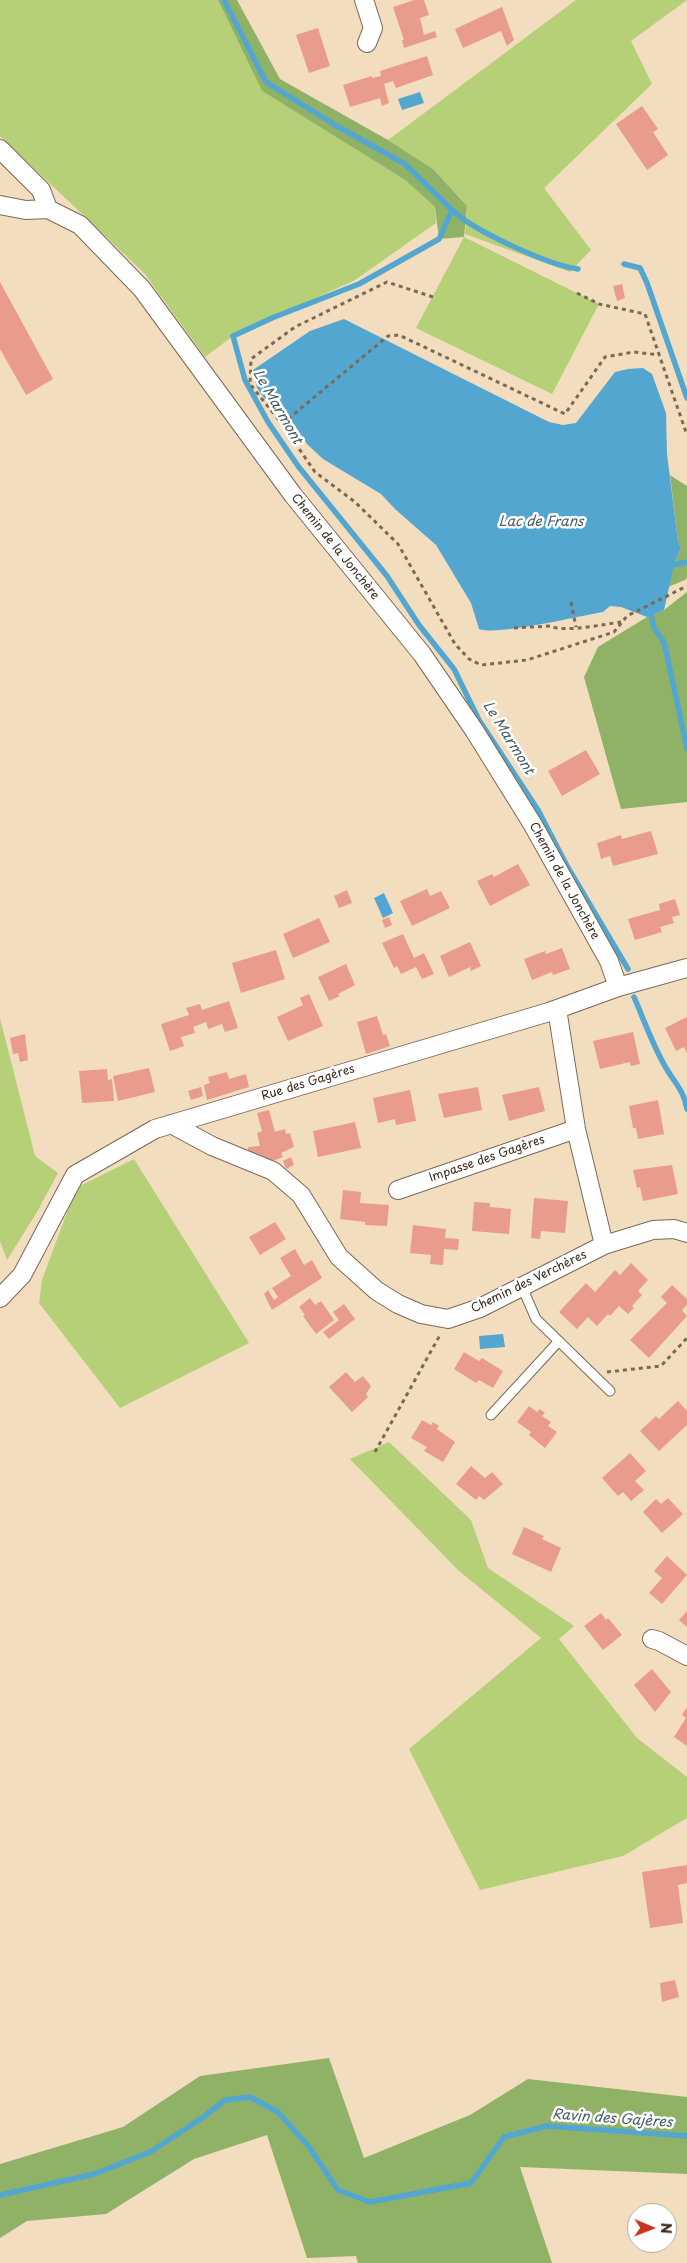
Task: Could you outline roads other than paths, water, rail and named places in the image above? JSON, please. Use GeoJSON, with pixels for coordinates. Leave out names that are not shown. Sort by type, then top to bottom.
{"type":"FeatureCollection","features":[{"type":"Feature","properties":{"kind":"street"},"geometry":{"type":"LineString","coordinates":[[364,0],[373,28],[367,43]]}},
{"type":"Feature","properties":{"kind":"street"},"geometry":{"type":"LineString","coordinates":[[0,149],[41,190],[48,209],[26,210],[0,205]]}},
{"type":"Feature","properties":{"kind":"street","name":"Chemin de la Jonchère"},"geometry":{"type":"LineString","coordinates":[[48,209],[80,225],[142,290],[293,495],[422,654],[474,730],[533,826],[609,961],[618,987]]}},
{"type":"Feature","properties":{"kind":"street","name":"Rue des Gagères"},"geometry":{"type":"LineString","coordinates":[[0,1298],[22,1275],[75,1175],[155,1129],[557,1009],[618,987],[687,968]]}},
{"type":"Feature","properties":{"kind":"street"},"geometry":{"type":"LineString","coordinates":[[557,1009],[576,1129],[604,1245]]}},
{"type":"Feature","properties":{"kind":"street","name":"Chemin des Verchères"},"geometry":{"type":"LineString","coordinates":[[171,1124],[212,1146],[273,1171],[301,1195],[338,1257],[377,1291],[398,1304],[421,1314],[448,1319],[480,1308],[604,1245],[653,1230],[674,1229],[687,1233]]}},
{"type":"Feature","properties":{"kind":"street","name":"Impasse des Gagères"},"geometry":{"type":"LineString","coordinates":[[398,1190],[576,1129]]}},
{"type":"Feature","properties":{"kind":"street"},"geometry":{"type":"LineString","coordinates":[[652,1639],[687,1656]]}},
{"type":"Feature","properties":{"kind":"lane"},"geometry":{"type":"LineString","coordinates":[[522,1287],[536,1319],[610,1391]]}},
{"type":"Feature","properties":{"kind":"lane"},"geometry":{"type":"LineString","coordinates":[[491,1415],[558,1341]]}},
{"type":"Feature","properties":{"kind":"water"},"geometry":{"type":"Polygon","coordinates":[[[420,92],[424,103],[402,110],[398,99],[420,92]]]}},
{"type":"Feature","properties":{"kind":"water","name":"Lac de Frans"},"geometry":{"type":"Polygon","coordinates":[[[344,319],[549,422],[563,425],[576,423],[615,372],[643,368],[652,374],[666,413],[667,454],[678,541],[681,549],[675,561],[664,610],[647,617],[621,607],[610,606],[603,612],[539,625],[503,630],[479,629],[471,603],[436,545],[381,494],[323,459],[307,444],[294,424],[267,402],[257,388],[253,370],[310,331],[344,319]]]}},
{"type":"Feature","properties":{"kind":"water"},"geometry":{"type":"Polygon","coordinates":[[[384,893],[393,913],[383,918],[374,898],[384,893]]]}},
{"type":"Feature","properties":{"kind":"water"},"geometry":{"type":"Polygon","coordinates":[[[503,1334],[505,1347],[480,1349],[479,1336],[503,1334]]]}},
{"type":"Feature","properties":{"kind":"waterway","name":"Le Marmont"},"geometry":{"type":"LineString","coordinates":[[224,0],[266,82],[335,125],[405,164],[452,210],[439,239],[359,284],[272,318],[233,336],[245,380],[268,422],[298,466],[387,576],[419,625],[454,669],[479,720],[538,810],[567,866],[628,969]]}},
{"type":"Feature","properties":{"kind":"waterway"},"geometry":{"type":"LineString","coordinates":[[452,210],[477,228],[512,246],[549,261],[578,269]]}},
{"type":"Feature","properties":{"kind":"waterway"},"geometry":{"type":"LineString","coordinates":[[624,264],[640,268],[687,398]]}},
{"type":"Feature","properties":{"kind":"waterway"},"geometry":{"type":"LineString","coordinates":[[673,565],[687,562]]}},
{"type":"Feature","properties":{"kind":"waterway"},"geometry":{"type":"LineString","coordinates":[[651,615],[654,628],[664,642],[687,748]]}},
{"type":"Feature","properties":{"kind":"waterway","name":"Le Marmont"},"geometry":{"type":"LineString","coordinates":[[634,997],[657,1051],[681,1092],[687,1109]]}},
{"type":"Feature","properties":{"kind":"waterway","name":"Ravin des Gajères"},"geometry":{"type":"LineString","coordinates":[[0,2195],[94,2174],[150,2152],[202,2118],[225,2100],[250,2097],[278,2112],[309,2147],[338,2190],[370,2202],[471,2183],[504,2137],[547,2126],[687,2136]]}}]}
